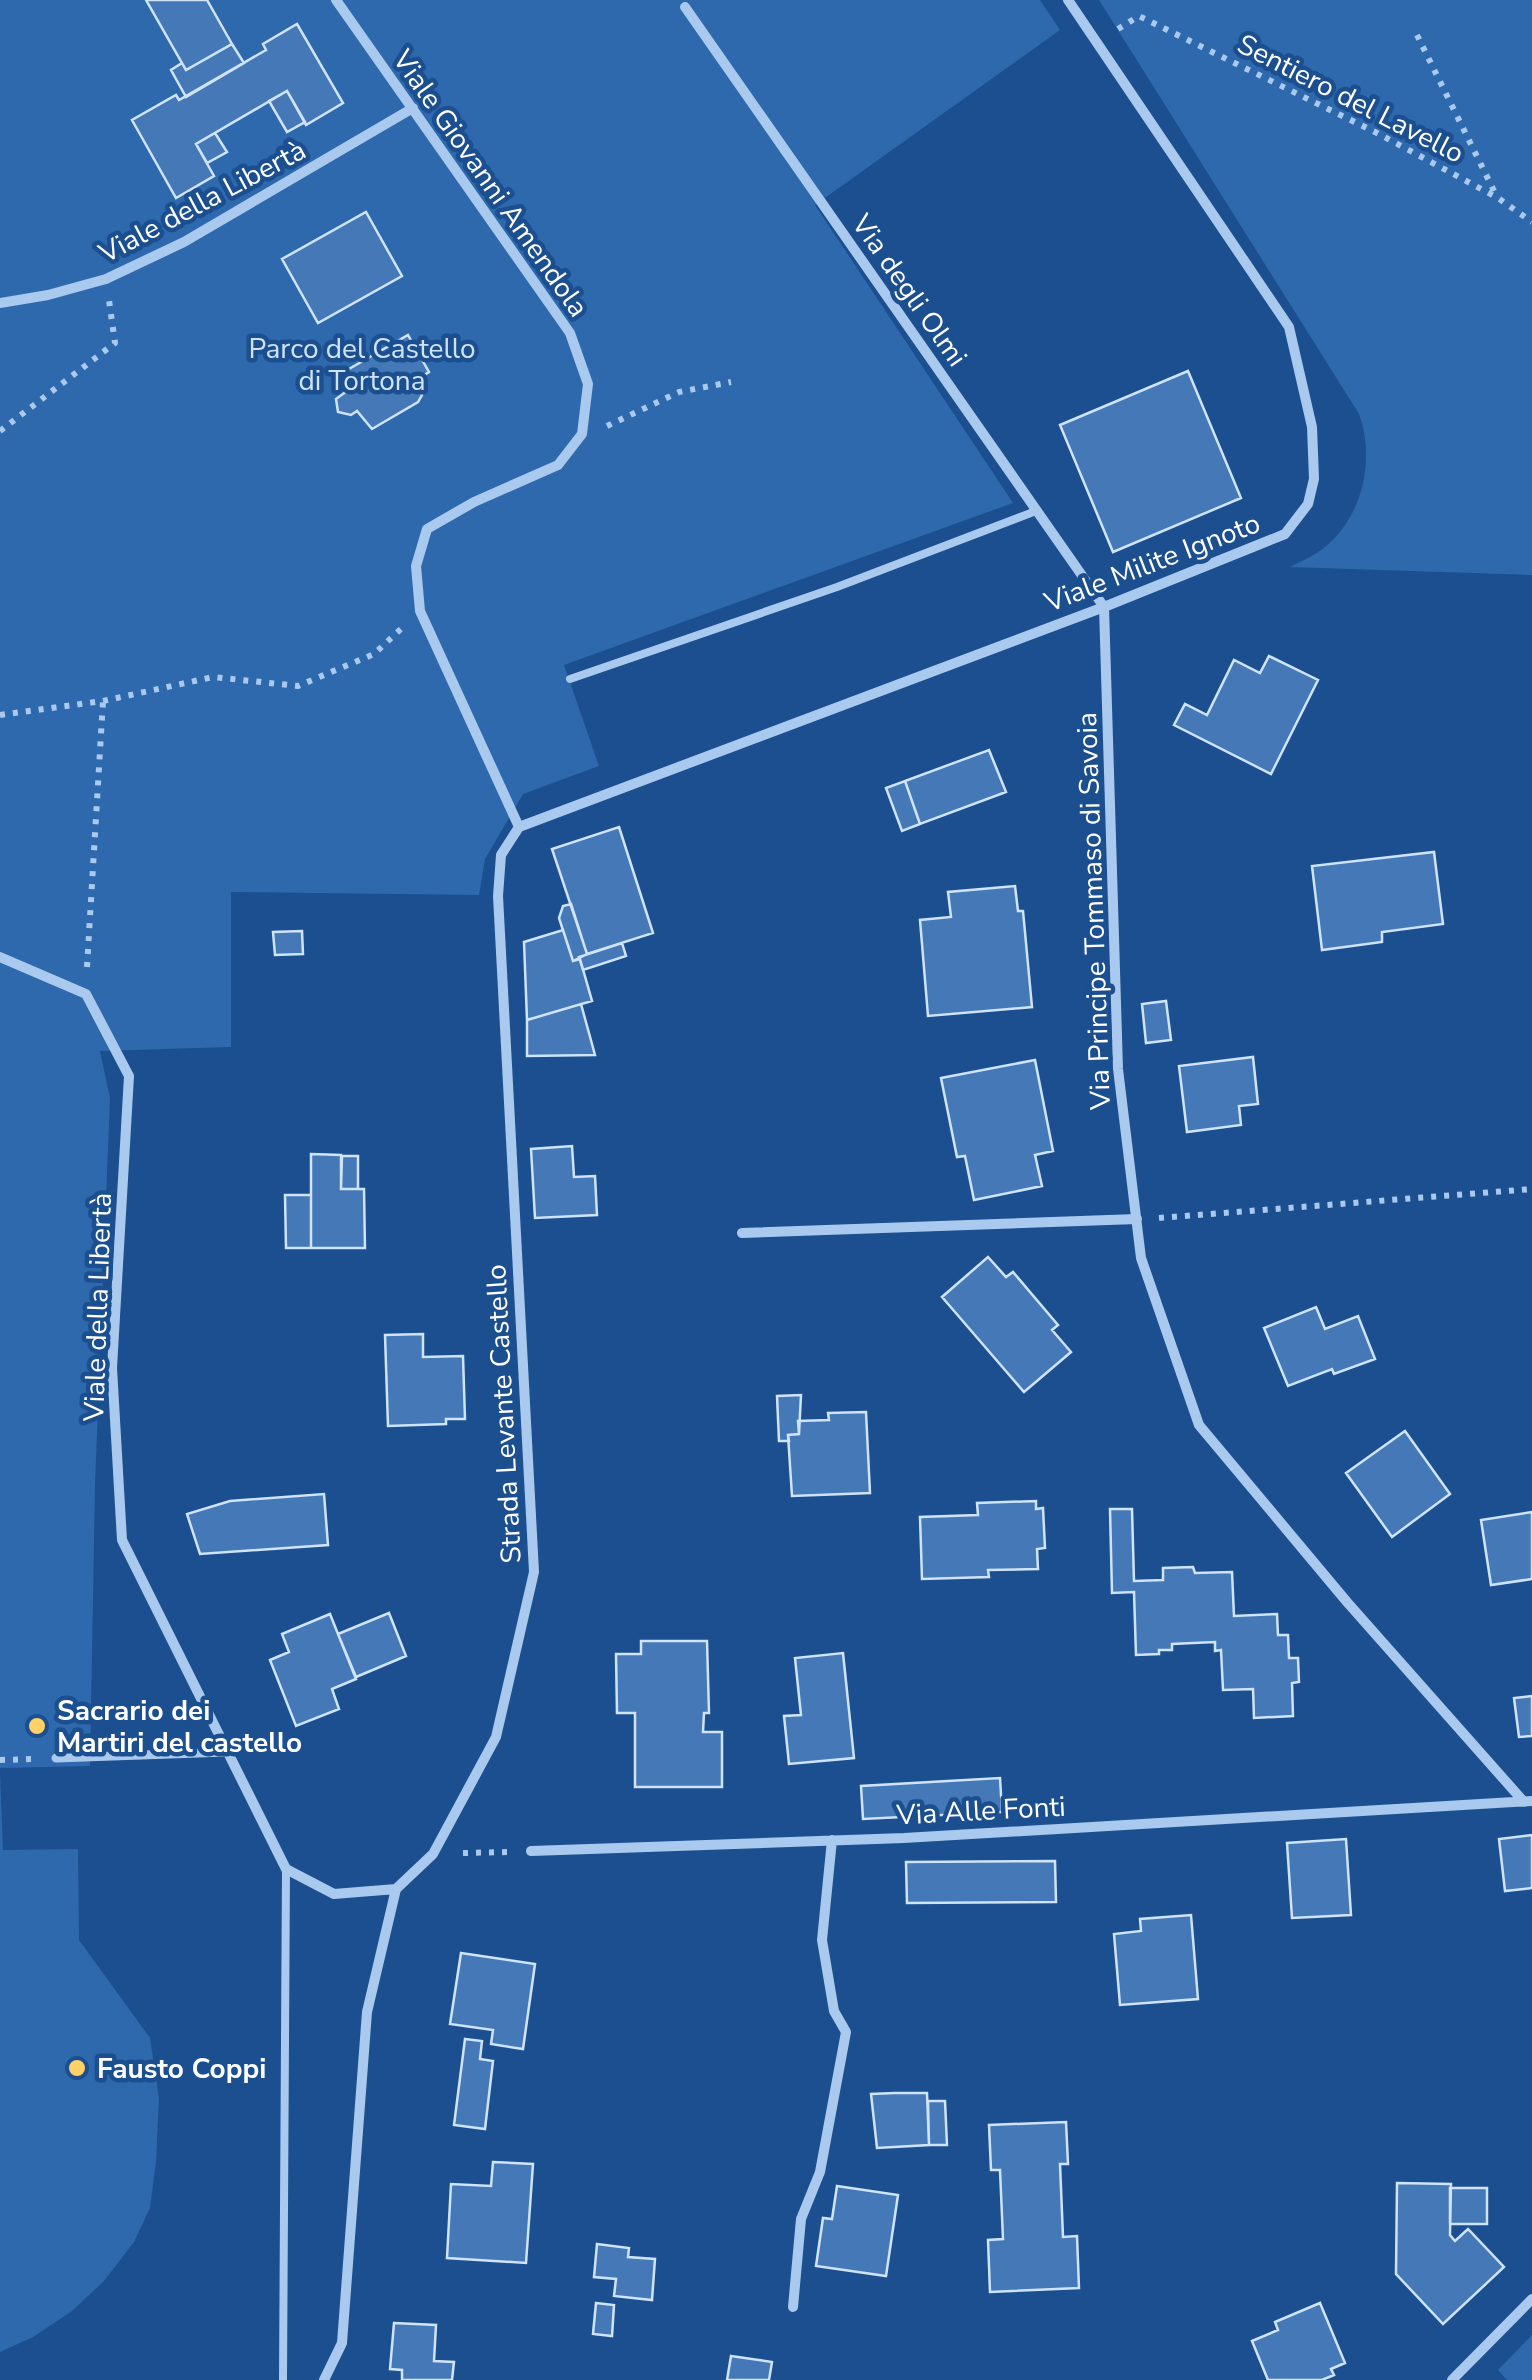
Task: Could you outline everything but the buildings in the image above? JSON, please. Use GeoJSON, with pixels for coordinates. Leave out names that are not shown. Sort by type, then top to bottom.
{"type":"FeatureCollection","features":[{"type":"Feature","properties":{"kind":"street","name":"Viale Giovanni Amendola"},"geometry":{"type":"LineString","coordinates":[[336,0],[570,332],[588,384],[582,434]]}},
{"type":"Feature","properties":{"kind":"street","name":"Viale Milite Ignoto"},"geometry":{"type":"LineString","coordinates":[[518,827],[1286,534],[1308,504],[1314,479],[1312,427],[1289,327],[1068,0]]}},
{"type":"Feature","properties":{"kind":"street","name":"Via degli Olmi"},"geometry":{"type":"LineString","coordinates":[[682,4],[1104,606]]}},
{"type":"Feature","properties":{"kind":"street","name":"Viale della Libertà"},"geometry":{"type":"LineString","coordinates":[[0,303],[48,296],[106,279],[184,242],[414,108]]}},
{"type":"Feature","properties":{"kind":"street"},"geometry":{"type":"LineString","coordinates":[[518,827],[420,611],[416,566],[427,529],[474,502],[558,465],[582,434]]}},
{"type":"Feature","properties":{"kind":"street","name":"Via Principe Tommaso di Savoia"},"geometry":{"type":"LineString","coordinates":[[1104,606],[1118,1069],[1142,1258],[1198,1425],[1348,1602],[1528,1801]]}},
{"type":"Feature","properties":{"kind":"street","name":"Strada Levante Castello"},"geometry":{"type":"LineString","coordinates":[[396,1889],[433,1854],[496,1737],[534,1572],[498,896],[501,855],[518,827]]}},
{"type":"Feature","properties":{"kind":"street"},"geometry":{"type":"LineString","coordinates":[[0,958],[86,994]]}},
{"type":"Feature","properties":{"kind":"street","name":"Viale della Libertà"},"geometry":{"type":"LineString","coordinates":[[86,994],[128,1076],[112,1368],[122,1540],[286,1869]]}},
{"type":"Feature","properties":{"kind":"street"},"geometry":{"type":"LineString","coordinates":[[742,1232],[1136,1219]]}},
{"type":"Feature","properties":{"kind":"street"},"geometry":{"type":"LineString","coordinates":[[56,1758],[227,1752]]}},
{"type":"Feature","properties":{"kind":"street","name":"Via Alle Fonti"},"geometry":{"type":"LineString","coordinates":[[531,1851],[832,1840],[1528,1801]]}},
{"type":"Feature","properties":{"kind":"street"},"geometry":{"type":"LineString","coordinates":[[793,2307],[801,2220],[820,2172],[846,2032],[834,2011],[822,1940],[832,1840]]}},
{"type":"Feature","properties":{"kind":"street"},"geometry":{"type":"LineString","coordinates":[[286,1869],[334,1894],[396,1889],[367,2012],[342,2343],[324,2380]]}},
{"type":"Feature","properties":{"kind":"street"},"geometry":{"type":"LineString","coordinates":[[1452,2380],[1532,2299]]}},
{"type":"Feature","properties":{"kind":"lane"},"geometry":{"type":"LineString","coordinates":[[570,679],[838,587],[1036,511]]}},
{"type":"Feature","properties":{"kind":"lane"},"geometry":{"type":"LineString","coordinates":[[284,2380],[286,1869]]}},
{"type":"Feature","properties":{"kind":"path","name":"Sentiero del Lavello"},"geometry":{"type":"LineString","coordinates":[[1096,43],[1139,16],[1377,133],[1498,198],[1532,222]]}},
{"type":"Feature","properties":{"kind":"path"},"geometry":{"type":"LineString","coordinates":[[1417,35],[1498,198]]}},
{"type":"Feature","properties":{"kind":"path"},"geometry":{"type":"LineString","coordinates":[[0,431],[115,343],[106,279]]}},
{"type":"Feature","properties":{"kind":"path"},"geometry":{"type":"LineString","coordinates":[[582,434],[611,425],[679,392],[730,382]]}},
{"type":"Feature","properties":{"kind":"path"},"geometry":{"type":"LineString","coordinates":[[0,716],[103,701],[213,678],[298,686],[374,654],[420,611]]}},
{"type":"Feature","properties":{"kind":"path"},"geometry":{"type":"LineString","coordinates":[[86,994],[103,701]]}},
{"type":"Feature","properties":{"kind":"path"},"geometry":{"type":"LineString","coordinates":[[1136,1219],[1532,1189]]}},
{"type":"Feature","properties":{"kind":"path"},"geometry":{"type":"LineString","coordinates":[[0,1760],[56,1758]]}},
{"type":"Feature","properties":{"kind":"path"},"geometry":{"type":"LineString","coordinates":[[433,1854],[531,1851]]}},
{"type":"Feature","properties":{"kind":"green space","name":"Parco del Castello di Tortona"},"geometry":{"type":"Polygon","coordinates":[[[0,0],[1040,0],[1060,30],[815,205],[1013,503],[564,665],[599,766],[523,794],[485,859],[479,895],[231,892],[231,1047],[100,1051],[110,1098],[95,1485],[90,1766],[0,1768],[0,0]]]}},
{"type":"Feature","properties":{"kind":"green space"},"geometry":{"type":"Polygon","coordinates":[[[1099,0],[1532,0],[1532,575],[1290,567],[1325,547],[1349,519],[1357,502],[1366,467],[1359,414],[1099,0]]]}},
{"type":"Feature","properties":{"kind":"green space","name":"Fausto Coppi"},"geometry":{"type":"Polygon","coordinates":[[[0,1774],[3,1850],[78,1849],[79,1940],[150,2038],[159,2098],[150,2208],[134,2242],[104,2281],[72,2311],[33,2337],[0,2352],[0,1774]]]}},
{"type":"Feature","properties":{"kind":"green space"},"geometry":{"type":"Polygon","coordinates":[[[1532,2335],[1532,2380],[1507,2380],[1498,2370],[1532,2335]]]}},
{"type":"Feature","properties":{"kind":"place","name":"Sacrario dei Martiri del castello"},"geometry":{"type":"Point","coordinates":[37,1726]}},
{"type":"Feature","properties":{"kind":"place","name":"Fausto Coppi"},"geometry":{"type":"Point","coordinates":[77,2068]}}]}
